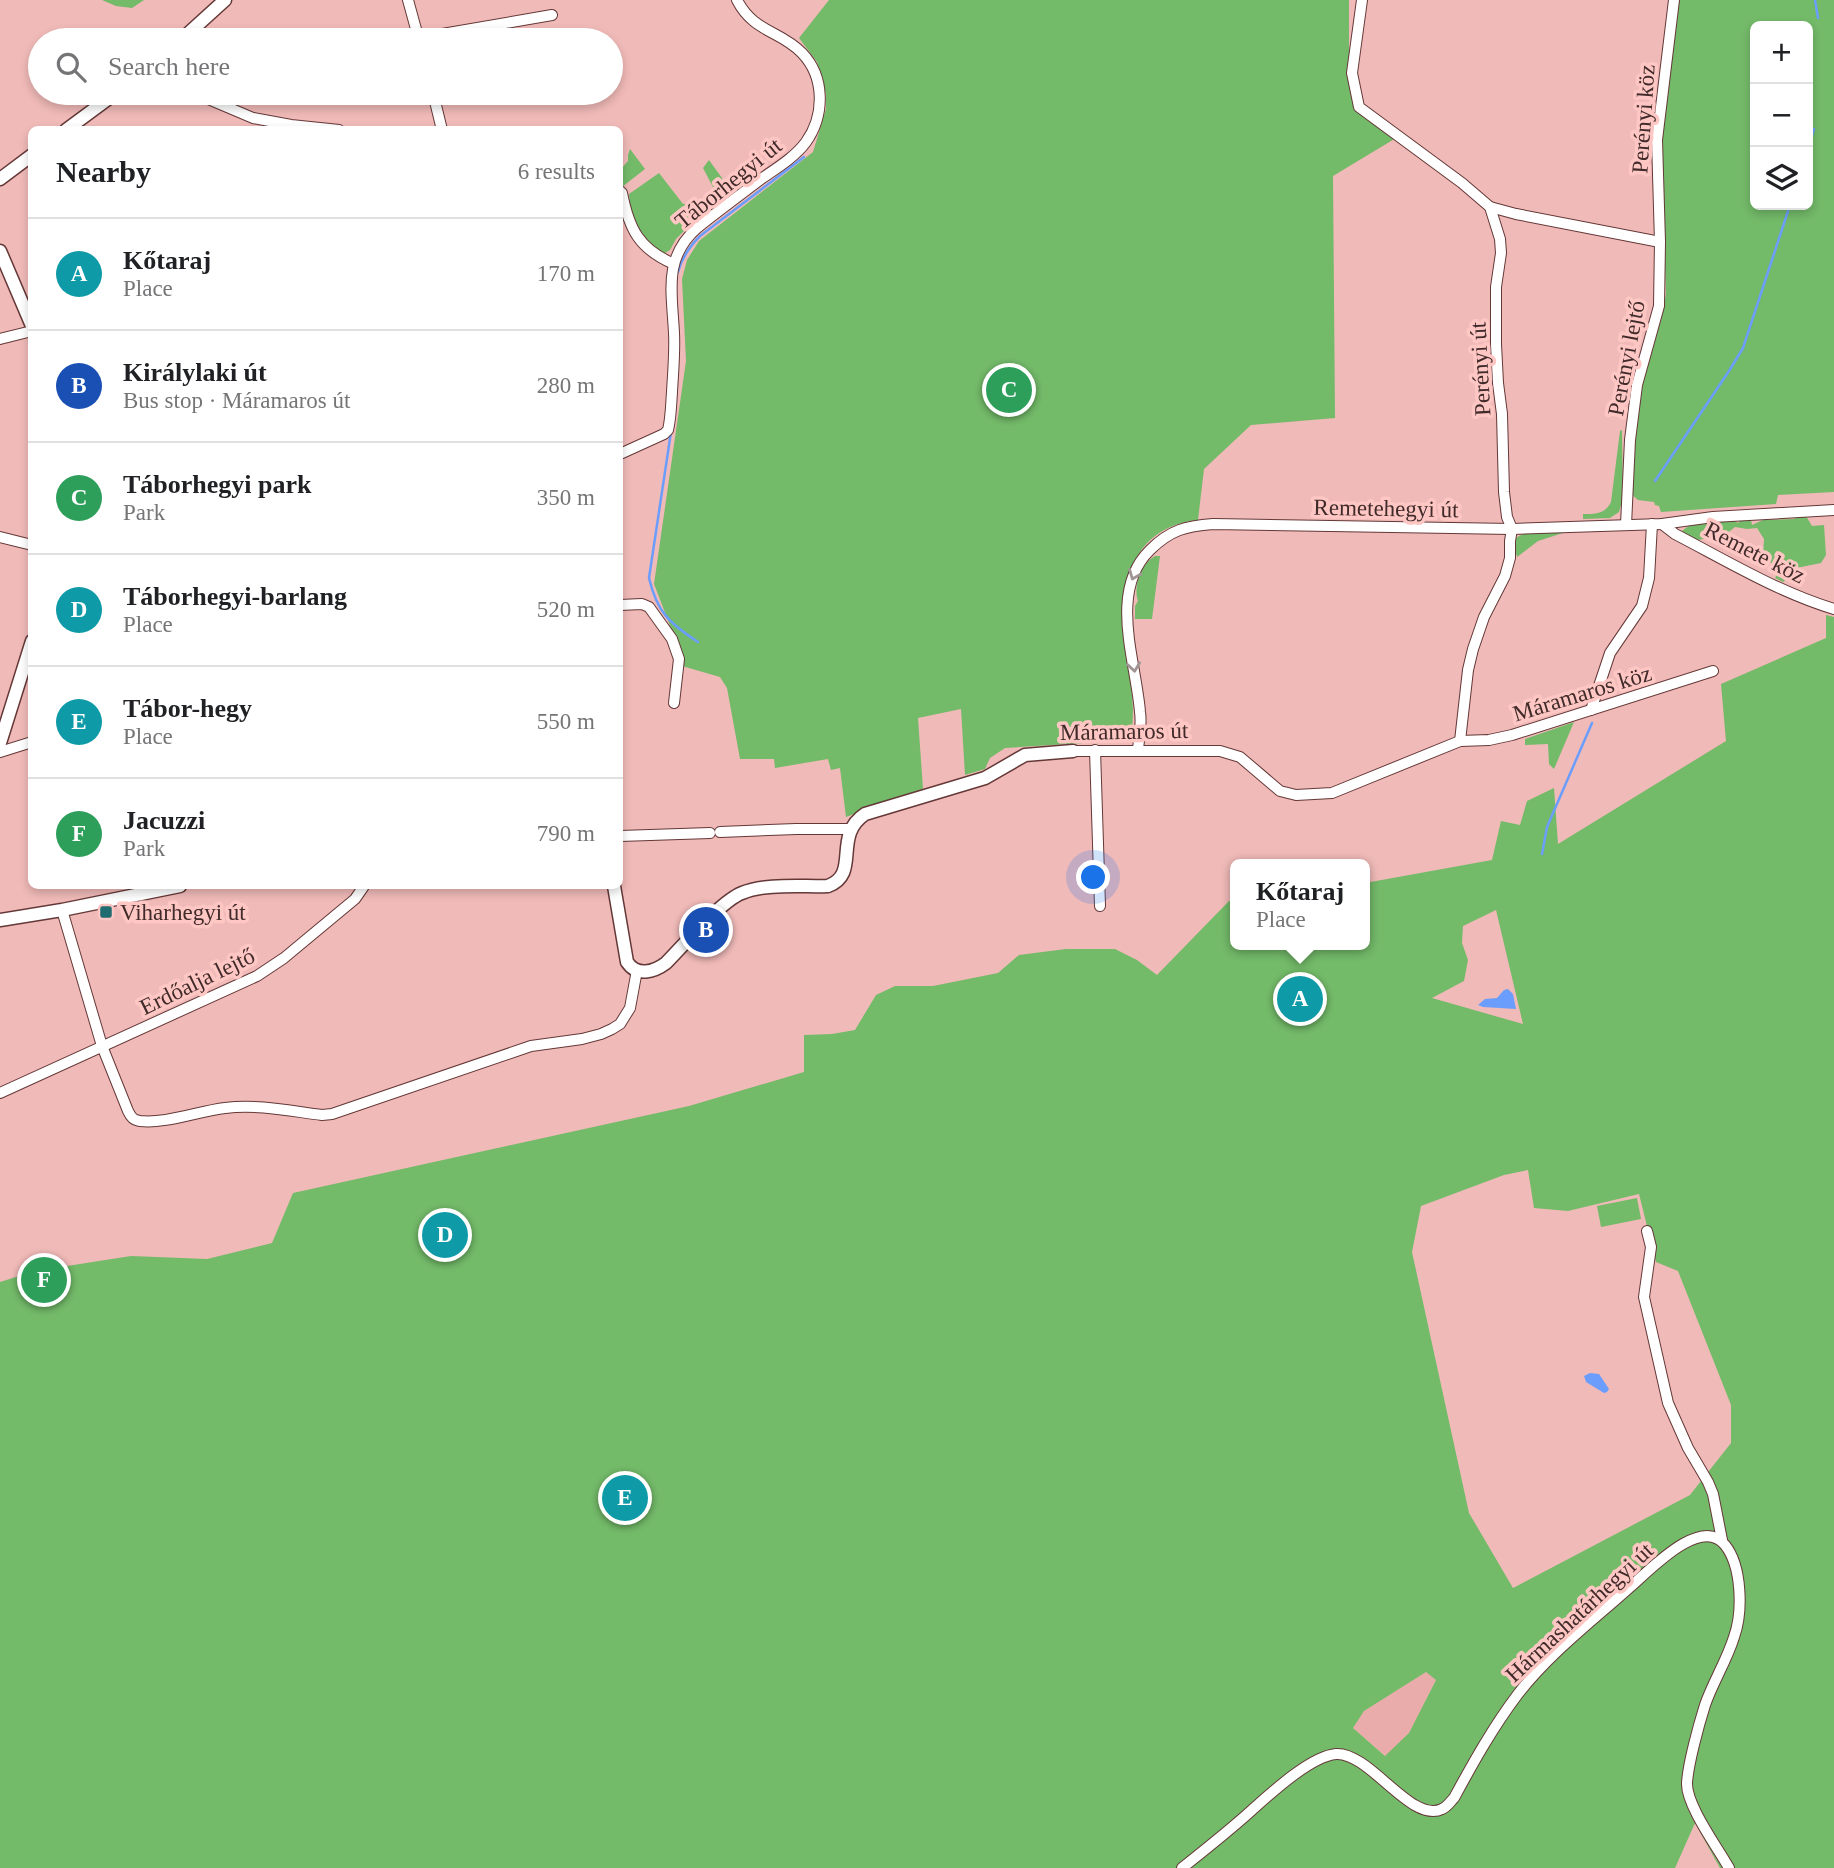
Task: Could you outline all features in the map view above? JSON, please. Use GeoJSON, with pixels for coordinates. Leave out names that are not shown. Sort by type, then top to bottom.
{"type":"FeatureCollection","features":[{"type":"Feature","properties":{"kind":"street"},"geometry":{"type":"LineString","coordinates":[[194,28],[225,0]]}},
{"type":"Feature","properties":{"kind":"street"},"geometry":{"type":"LineString","coordinates":[[408,0],[416,28]]}},
{"type":"Feature","properties":{"kind":"street","name":"Táborhegyi út"},"geometry":{"type":"LineString","coordinates":[[623,453],[664,433],[670,424],[674,358],[670,291],[679,249],[688,236],[792,156],[807,141],[817,119],[820,107],[818,84],[816,74],[807,59],[789,42],[754,22],[737,0]]}},
{"type":"Feature","properties":{"kind":"street"},"geometry":{"type":"LineString","coordinates":[[1362,0],[1352,73],[1359,107],[1490,207],[1660,242]]}},
{"type":"Feature","properties":{"kind":"street","name":"Perényi köz"},"geometry":{"type":"LineString","coordinates":[[1660,242],[1657,140],[1674,0]]}},
{"type":"Feature","properties":{"kind":"street"},"geometry":{"type":"LineString","coordinates":[[480,28],[552,15]]}},
{"type":"Feature","properties":{"kind":"street"},"geometry":{"type":"LineString","coordinates":[[71,126],[100,105]]}},
{"type":"Feature","properties":{"kind":"street"},"geometry":{"type":"LineString","coordinates":[[222,105],[253,118],[300,126]]}},
{"type":"Feature","properties":{"kind":"street"},"geometry":{"type":"LineString","coordinates":[[436,105],[441,126]]}},
{"type":"Feature","properties":{"kind":"street"},"geometry":{"type":"LineString","coordinates":[[0,179],[28,158]]}},
{"type":"Feature","properties":{"kind":"street"},"geometry":{"type":"LineString","coordinates":[[623,197],[630,225],[637,238],[650,252],[674,264]]}},
{"type":"Feature","properties":{"kind":"street","name":"Perényi út"},"geometry":{"type":"LineString","coordinates":[[1490,207],[1498,231],[1501,253],[1496,286],[1498,383],[1503,414],[1504,492],[1507,517],[1512,529]]}},
{"type":"Feature","properties":{"kind":"street","name":"Perényi lejtő"},"geometry":{"type":"LineString","coordinates":[[1626,524],[1633,412],[1637,385],[1658,306],[1660,242]]}},
{"type":"Feature","properties":{"kind":"street"},"geometry":{"type":"LineString","coordinates":[[0,251],[28,317]]}},
{"type":"Feature","properties":{"kind":"street"},"geometry":{"type":"LineString","coordinates":[[0,339],[28,332]]}},
{"type":"Feature","properties":{"kind":"street","name":"Remetehegyi út"},"geometry":{"type":"LineString","coordinates":[[1138,750],[1141,715],[1127,620],[1128,593],[1139,564],[1146,554],[1161,539],[1182,529],[1213,524],[1512,529],[1657,524],[1713,517],[1834,510]]}},
{"type":"Feature","properties":{"kind":"street"},"geometry":{"type":"LineString","coordinates":[[1591,710],[1610,653],[1642,606],[1657,524]]}},
{"type":"Feature","properties":{"kind":"street","name":"Remete köz"},"geometry":{"type":"LineString","coordinates":[[1657,524],[1777,587],[1834,609]]}},
{"type":"Feature","properties":{"kind":"street"},"geometry":{"type":"LineString","coordinates":[[1460,741],[1473,649],[1484,617],[1505,576],[1510,558],[1512,529]]}},
{"type":"Feature","properties":{"kind":"street"},"geometry":{"type":"LineString","coordinates":[[0,537],[28,544]]}},
{"type":"Feature","properties":{"kind":"street"},"geometry":{"type":"LineString","coordinates":[[623,605],[642,604],[649,607],[672,639],[679,659],[674,703]]}},
{"type":"Feature","properties":{"kind":"street"},"geometry":{"type":"LineString","coordinates":[[0,743],[28,654]]}},
{"type":"Feature","properties":{"kind":"street","name":"Máramaros köz"},"geometry":{"type":"LineString","coordinates":[[1460,741],[1489,740],[1512,735],[1713,671]]}},
{"type":"Feature","properties":{"kind":"street","name":"Máramaros út"},"geometry":{"type":"LineString","coordinates":[[850,829],[856,820],[865,814],[985,778],[1025,755],[1095,750],[1220,751],[1240,757],[1280,791],[1296,795],[1332,793],[1460,741]]}},
{"type":"Feature","properties":{"kind":"street"},"geometry":{"type":"LineString","coordinates":[[0,752],[28,744]]}},
{"type":"Feature","properties":{"kind":"street"},"geometry":{"type":"LineString","coordinates":[[1095,750],[1100,906]]}},
{"type":"Feature","properties":{"kind":"street"},"geometry":{"type":"LineString","coordinates":[[614,889],[625,955],[630,967],[647,972],[666,963],[724,905],[743,892],[835,884],[845,871],[850,829],[623,836]]}},
{"type":"Feature","properties":{"kind":"street"},"geometry":{"type":"LineString","coordinates":[[0,920],[165,889]]}},
{"type":"Feature","properties":{"kind":"street","name":"Erdőalja lejtő"},"geometry":{"type":"LineString","coordinates":[[0,1093],[257,976],[284,958],[355,899],[363,889]]}},
{"type":"Feature","properties":{"kind":"street"},"geometry":{"type":"LineString","coordinates":[[62,910],[102,1046],[130,1117],[138,1121],[163,1120],[226,1108],[255,1107],[332,1114],[520,1049],[601,1034],[620,1024],[630,1008],[637,971]]}},
{"type":"Feature","properties":{"kind":"street"},"geometry":{"type":"LineString","coordinates":[[80,1056],[96,1056],[109,1065]]}},
{"type":"Feature","properties":{"kind":"street"},"geometry":{"type":"LineString","coordinates":[[1647,1231],[1651,1247],[1644,1297],[1668,1404],[1713,1494],[1722,1541],[1732,1556],[1738,1580],[1738,1618],[1732,1643],[1705,1705],[1687,1783],[1694,1807],[1729,1868]]}},
{"type":"Feature","properties":{"kind":"street","name":"Hármashatárhegyi út"},"geometry":{"type":"LineString","coordinates":[[1182,1868],[1267,1796],[1321,1757],[1342,1755],[1357,1760],[1418,1807],[1432,1811],[1446,1807],[1454,1798],[1489,1735],[1519,1692],[1567,1642],[1686,1541],[1707,1536],[1722,1541]]}},
{"type":"Feature","properties":{"kind":"shaded area"},"geometry":{"type":"Polygon","coordinates":[[[1426,1672],[1436,1679],[1409,1733],[1386,1756],[1353,1728],[1364,1711],[1426,1672]]]}},
{"type":"Feature","properties":{"kind":"green space"},"geometry":{"type":"Polygon","coordinates":[[[102,0],[144,0],[132,8],[116,6],[102,0]]]}},
{"type":"Feature","properties":{"kind":"green space"},"geometry":{"type":"Polygon","coordinates":[[[829,0],[1349,0],[1349,73],[1357,108],[1396,138],[1333,176],[1335,418],[1251,425],[1204,469],[1198,520],[1182,523],[1157,535],[1146,544],[1132,567],[1125,596],[1133,709],[1132,740],[1005,748],[990,758],[985,769],[965,775],[961,709],[918,718],[923,789],[846,817],[840,768],[831,770],[828,759],[775,768],[774,759],[740,759],[727,688],[720,677],[682,666],[677,644],[654,584],[686,361],[682,279],[687,260],[699,241],[813,152],[826,109],[826,94],[817,62],[799,38],[829,0]]]}},
{"type":"Feature","properties":{"kind":"green space"},"geometry":{"type":"Polygon","coordinates":[[[1678,0],[1834,0],[1834,492],[1778,495],[1776,504],[1661,512],[1654,502],[1638,500],[1631,494],[1638,410],[1666,294],[1661,137],[1678,0]]]}},
{"type":"Feature","properties":{"kind":"green space"},"geometry":{"type":"Polygon","coordinates":[[[630,149],[645,169],[623,186],[623,167],[628,161],[630,149]]]}},
{"type":"Feature","properties":{"kind":"green space"},"geometry":{"type":"Polygon","coordinates":[[[709,160],[728,192],[695,218],[670,250],[665,253],[655,248],[637,230],[629,194],[659,173],[683,204],[700,199],[714,189],[703,168],[709,160]]]}},
{"type":"Feature","properties":{"kind":"green space"},"geometry":{"type":"Polygon","coordinates":[[[1622,430],[1623,498],[1619,512],[1610,518],[1583,519],[1583,514],[1600,512],[1611,502],[1622,430]]]}},
{"type":"Feature","properties":{"kind":"green space"},"geometry":{"type":"Polygon","coordinates":[[[1806,516],[1812,526],[1824,525],[1826,555],[1821,563],[1786,570],[1786,580],[1783,582],[1775,578],[1780,569],[1763,558],[1764,539],[1757,528],[1735,527],[1725,535],[1698,540],[1687,538],[1680,533],[1699,523],[1711,525],[1724,520],[1738,523],[1741,520],[1751,520],[1752,525],[1763,520],[1806,516]]]}},
{"type":"Feature","properties":{"kind":"green space"},"geometry":{"type":"Polygon","coordinates":[[[1538,532],[1566,532],[1538,541],[1517,557],[1514,544],[1518,536],[1538,532]]]}},
{"type":"Feature","properties":{"kind":"green space"},"geometry":{"type":"Polygon","coordinates":[[[1155,556],[1160,556],[1152,619],[1135,619],[1139,576],[1155,556]]]}},
{"type":"Feature","properties":{"kind":"green space"},"geometry":{"type":"Polygon","coordinates":[[[1826,615],[1834,617],[1834,1868],[1720,1868],[1695,1823],[1675,1868],[0,1868],[0,1282],[35,1271],[131,1256],[207,1259],[272,1243],[293,1193],[689,1106],[804,1072],[804,1035],[855,1030],[876,995],[895,986],[933,986],[998,973],[1019,955],[1066,949],[1115,949],[1137,960],[1157,975],[1229,901],[1230,950],[1370,950],[1370,882],[1492,860],[1501,821],[1520,825],[1527,801],[1554,788],[1558,844],[1726,741],[1721,684],[1826,638],[1826,615]],[[1496,910],[1463,926],[1462,943],[1468,960],[1464,981],[1432,998],[1523,1024],[1496,910]],[[1528,1170],[1504,1175],[1421,1206],[1412,1252],[1469,1513],[1513,1588],[1690,1495],[1731,1443],[1731,1405],[1678,1271],[1656,1262],[1639,1194],[1568,1211],[1534,1208],[1528,1170]],[[1426,1672],[1364,1711],[1353,1728],[1385,1756],[1409,1733],[1436,1680],[1426,1672]]]}},
{"type":"Feature","properties":{"kind":"green space"},"geometry":{"type":"Polygon","coordinates":[[[1574,722],[1554,769],[1549,764],[1548,744],[1525,745],[1525,739],[1574,722]]]}},
{"type":"Feature","properties":{"kind":"green space"},"geometry":{"type":"Polygon","coordinates":[[[1637,1198],[1641,1219],[1601,1227],[1597,1206],[1637,1198]]]}},
{"type":"Feature","properties":{"kind":"water"},"geometry":{"type":"Polygon","coordinates":[[[1508,989],[1513,994],[1516,1009],[1478,1005],[1485,999],[1497,998],[1508,989]]]}},
{"type":"Feature","properties":{"kind":"water"},"geometry":{"type":"Polygon","coordinates":[[[1590,1373],[1599,1374],[1609,1389],[1607,1392],[1604,1393],[1586,1382],[1584,1376],[1590,1373]]]}},
{"type":"Feature","properties":{"kind":"waterway"},"geometry":{"type":"LineString","coordinates":[[1815,0],[1818,18]]}},
{"type":"Feature","properties":{"kind":"waterway"},"geometry":{"type":"LineString","coordinates":[[1809,147],[1814,129]]}},
{"type":"Feature","properties":{"kind":"waterway"},"geometry":{"type":"LineString","coordinates":[[678,272],[686,252],[700,236],[804,157]]}},
{"type":"Feature","properties":{"kind":"waterway"},"geometry":{"type":"LineString","coordinates":[[1655,481],[1743,348],[1788,210]]}},
{"type":"Feature","properties":{"kind":"waterway"},"geometry":{"type":"LineString","coordinates":[[671,432],[649,578],[656,600],[666,616],[698,642]]}},
{"type":"Feature","properties":{"kind":"waterway"},"geometry":{"type":"LineString","coordinates":[[1542,854],[1547,827],[1592,723]]}},
{"type":"Feature","properties":{"kind":"place","name":"Táborhegyi park"},"geometry":{"type":"Point","coordinates":[1009,390]}},
{"type":"Feature","properties":{"kind":"place","name":"Viharhegyi út"},"geometry":{"type":"Point","coordinates":[106,912]}},
{"type":"Feature","properties":{"kind":"place","name":"Királylaki út"},"geometry":{"type":"Point","coordinates":[706,930]}},
{"type":"Feature","properties":{"kind":"place","name":"Kőtaraj"},"geometry":{"type":"Point","coordinates":[1300,999]}},
{"type":"Feature","properties":{"kind":"place","name":"Táborhegyi-barlang"},"geometry":{"type":"Point","coordinates":[445,1235]}},
{"type":"Feature","properties":{"kind":"place","name":"Jacuzzi"},"geometry":{"type":"Point","coordinates":[44,1280]}},
{"type":"Feature","properties":{"kind":"place","name":"Tábor-hegy"},"geometry":{"type":"Point","coordinates":[625,1498]}}]}
